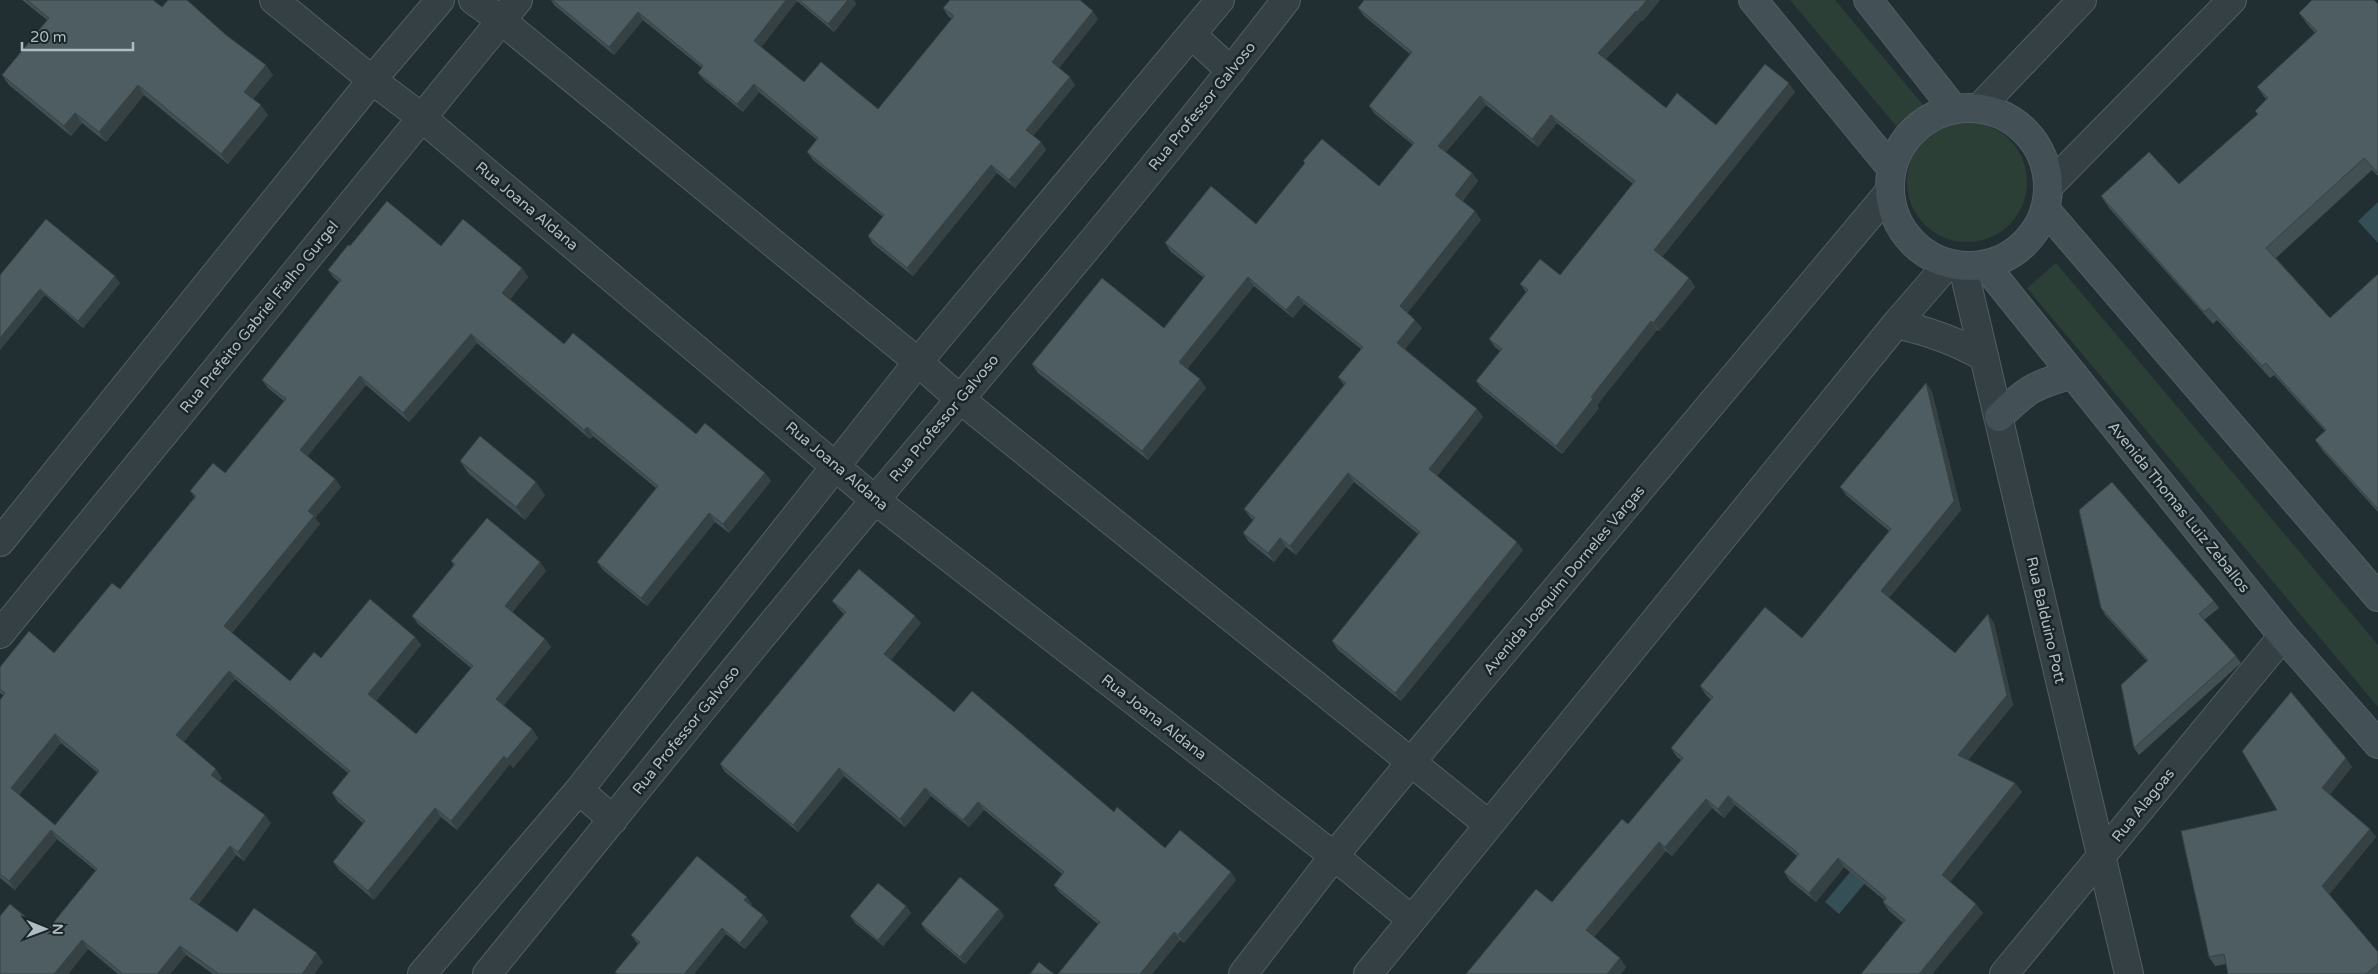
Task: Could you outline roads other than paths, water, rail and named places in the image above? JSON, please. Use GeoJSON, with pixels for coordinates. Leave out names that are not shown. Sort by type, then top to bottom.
{"type":"FeatureCollection","features":[{"type":"Feature","properties":{"kind":"main road","name":"Avenida Thomas Luiz Zeballos"},"geometry":{"type":"LineString","coordinates":[[1753,0],[1891,180],[1896,216],[1908,238],[1928,255],[1965,265],[2073,374],[2283,636],[2378,744]]}},
{"type":"Feature","properties":{"kind":"main road"},"geometry":{"type":"LineString","coordinates":[[1868,0],[1967,108],[2007,117],[2030,135],[2044,161],[2047,198],[2039,224],[2028,242],[2004,259],[1965,265]]}},
{"type":"Feature","properties":{"kind":"main road","name":"Avenida Joaquim Dorneles Vargas"},"geometry":{"type":"LineString","coordinates":[[1891,180],[1897,154],[1911,133],[1931,118],[1967,108]]}},
{"type":"Feature","properties":{"kind":"main road"},"geometry":{"type":"LineString","coordinates":[[2047,198],[2378,597]]}},
{"type":"Feature","properties":{"kind":"main road"},"geometry":{"type":"LineString","coordinates":[[1999,417],[2021,395],[2039,384],[2073,374]]}},
{"type":"Feature","properties":{"kind":"street","name":"Rua Joana Aldana"},"geometry":{"type":"LineString","coordinates":[[274,0],[372,80],[422,117],[835,464],[875,500],[1334,856],[1411,919]]}},
{"type":"Feature","properties":{"kind":"street"},"geometry":{"type":"LineString","coordinates":[[0,542],[372,80],[440,0]]}},
{"type":"Feature","properties":{"kind":"street"},"geometry":{"type":"LineString","coordinates":[[473,0],[509,10],[961,400],[1488,824]]}},
{"type":"Feature","properties":{"kind":"street"},"geometry":{"type":"LineString","coordinates":[[422,974],[580,790],[835,464],[1220,0]]}},
{"type":"Feature","properties":{"kind":"street","name":"Rua Professor Galvoso"},"geometry":{"type":"LineString","coordinates":[[487,974],[875,500],[961,400],[1231,72],[1286,0]]}},
{"type":"Feature","properties":{"kind":"street","name":"Avenida Joaquim Dorneles Vargas"},"geometry":{"type":"LineString","coordinates":[[1967,108],[2082,0]]}},
{"type":"Feature","properties":{"kind":"street"},"geometry":{"type":"LineString","coordinates":[[2047,198],[2232,0]]}},
{"type":"Feature","properties":{"kind":"street","name":"Rua Prefeito Gabriel Fialho Gurgel"},"geometry":{"type":"LineString","coordinates":[[0,634],[509,10]]}},
{"type":"Feature","properties":{"kind":"street"},"geometry":{"type":"LineString","coordinates":[[1192,35],[1231,72]]}},
{"type":"Feature","properties":{"kind":"street","name":"Avenida Joaquim Dorneles Vargas"},"geometry":{"type":"LineString","coordinates":[[1243,974],[1334,856],[1891,180]]}},
{"type":"Feature","properties":{"kind":"street"},"geometry":{"type":"LineString","coordinates":[[1368,974],[1896,324],[1965,265]]}},
{"type":"Feature","properties":{"kind":"street","name":"Rua Balduino Pott"},"geometry":{"type":"LineString","coordinates":[[1965,265],[1984,357],[2129,974]]}},
{"type":"Feature","properties":{"kind":"street"},"geometry":{"type":"LineString","coordinates":[[1896,324],[1932,332],[1959,343],[1984,357]]}},
{"type":"Feature","properties":{"kind":"street","name":"Rua Alagoas"},"geometry":{"type":"LineString","coordinates":[[2004,974],[2283,636]]}},
{"type":"Feature","properties":{"kind":"street"},"geometry":{"type":"LineString","coordinates":[[580,790],[613,820]]}},
{"type":"Feature","properties":{"kind":"water"},"geometry":{"type":"Polygon","coordinates":[[[2378,202],[2378,243],[2358,221],[2378,202]]]}},
{"type":"Feature","properties":{"kind":"water"},"geometry":{"type":"Polygon","coordinates":[[[1851,871],[1865,883],[1839,914],[1825,902],[1851,871]]]}}]}
